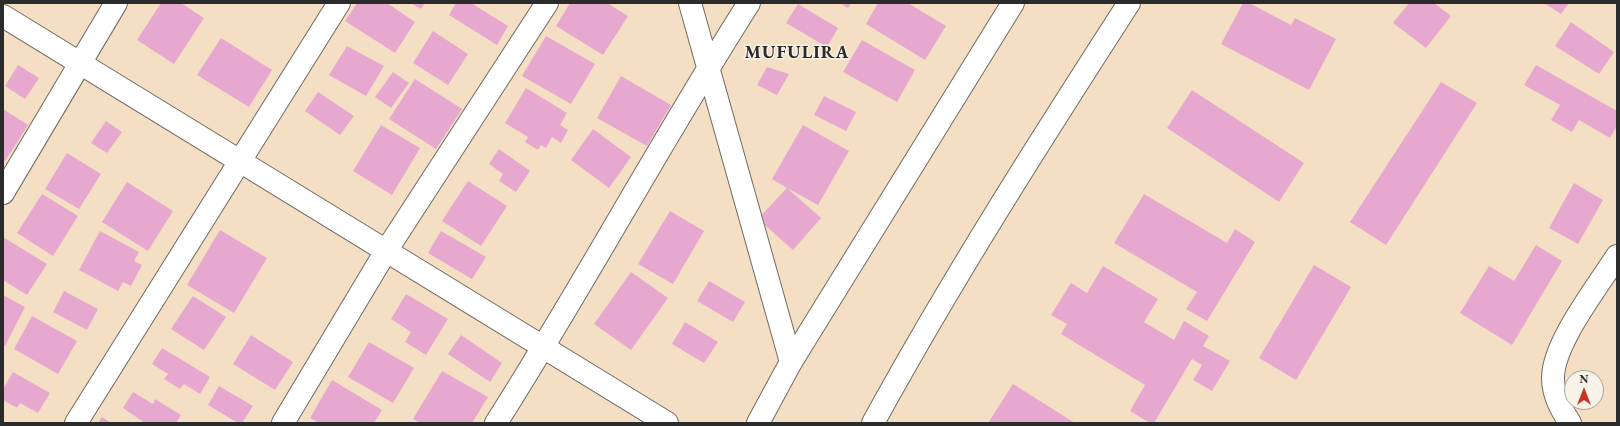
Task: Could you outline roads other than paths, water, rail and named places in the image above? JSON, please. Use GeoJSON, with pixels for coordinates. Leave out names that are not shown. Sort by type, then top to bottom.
{"type":"FeatureCollection","features":[{"type":"Feature","properties":{"kind":"street"},"geometry":{"type":"LineString","coordinates":[[3,193],[116,3]]}},
{"type":"Feature","properties":{"kind":"street"},"geometry":{"type":"LineString","coordinates":[[76,423],[339,3]]}},
{"type":"Feature","properties":{"kind":"street"},"geometry":{"type":"LineString","coordinates":[[283,423],[386,251],[547,3]]}},
{"type":"Feature","properties":{"kind":"street"},"geometry":{"type":"LineString","coordinates":[[690,3],[709,66],[791,362]]}},
{"type":"Feature","properties":{"kind":"street"},"geometry":{"type":"LineString","coordinates":[[496,423],[544,348],[709,66],[749,3]]}},
{"type":"Feature","properties":{"kind":"street"},"geometry":{"type":"LineString","coordinates":[[758,423],[791,362],[1014,3]]}},
{"type":"Feature","properties":{"kind":"street"},"geometry":{"type":"LineString","coordinates":[[873,423],[922,334],[1010,188],[1129,3]]}},
{"type":"Feature","properties":{"kind":"street"},"geometry":{"type":"LineString","coordinates":[[3,16],[667,423]]}},
{"type":"Feature","properties":{"kind":"street"},"geometry":{"type":"LineString","coordinates":[[1570,423],[1556,398],[1553,377],[1558,353],[1568,332],[1617,256]]}},
{"type":"Feature","properties":{"kind":"district","name":"MUFULIRA"},"geometry":{"type":"Point","coordinates":[797,53]}}]}
